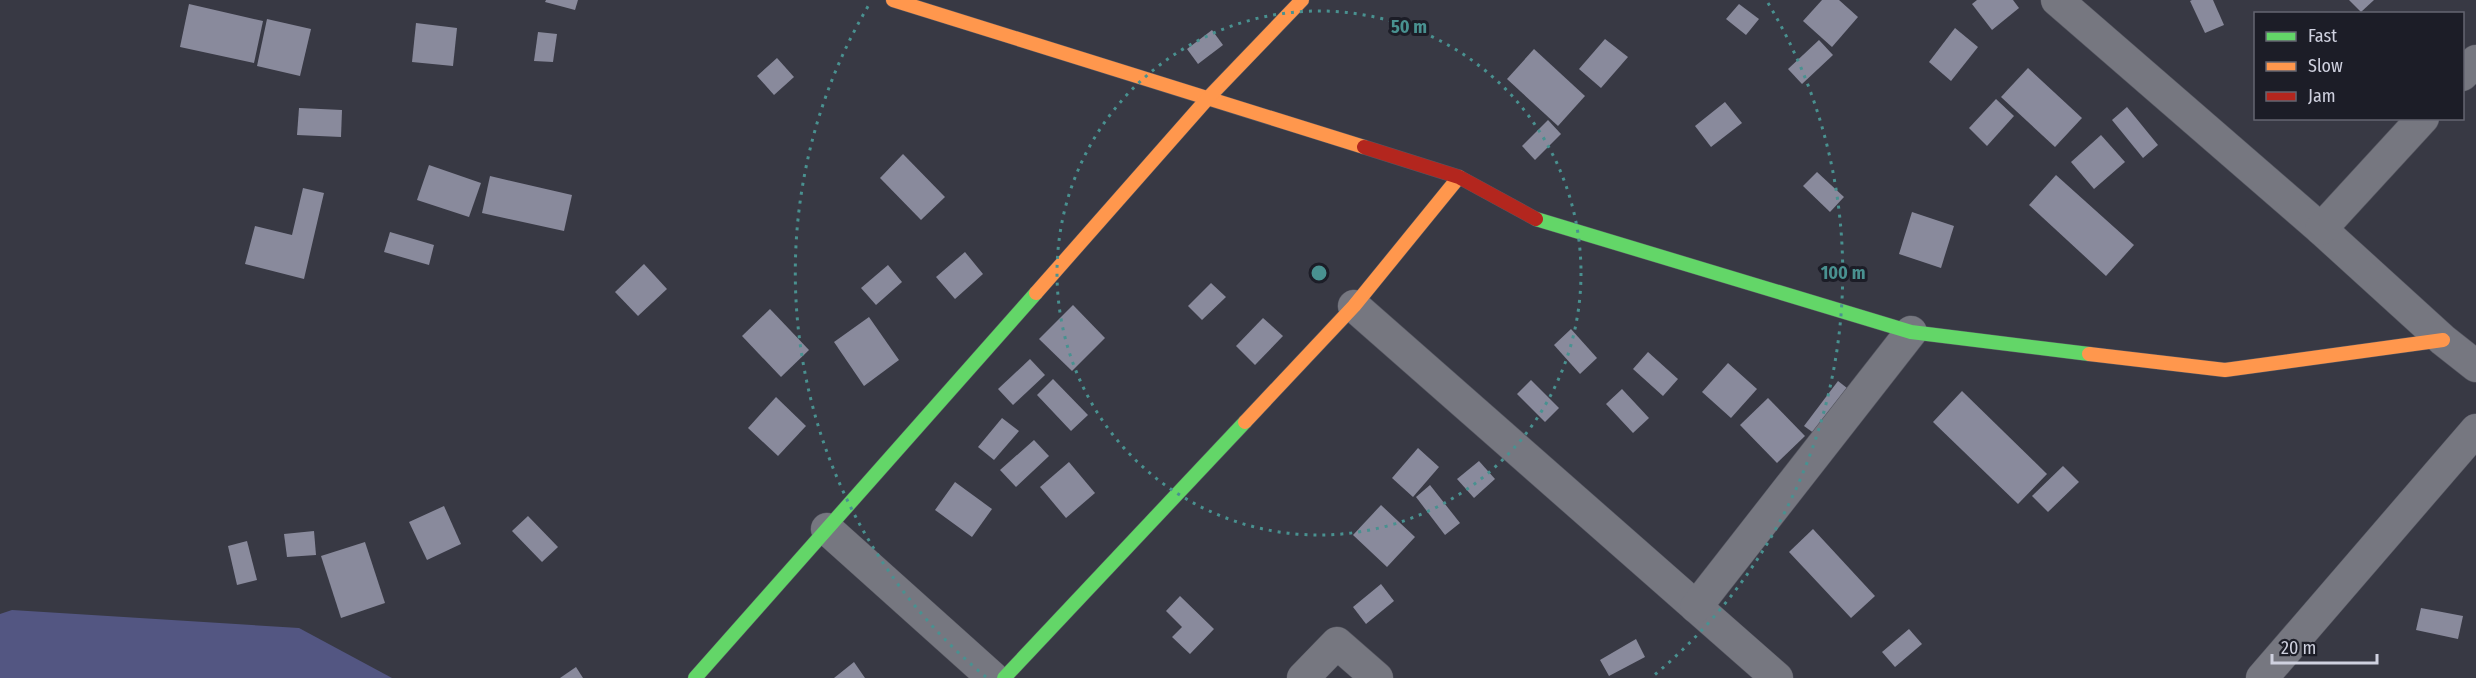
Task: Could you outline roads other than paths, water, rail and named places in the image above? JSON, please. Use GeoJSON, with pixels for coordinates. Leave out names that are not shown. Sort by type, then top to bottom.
{"type":"FeatureCollection","features":[{"type":"Feature","properties":{"kind":"street"},"geometry":{"type":"LineString","coordinates":[[696,678],[1208,98],[1302,0]]}},
{"type":"Feature","properties":{"kind":"street"},"geometry":{"type":"LineString","coordinates":[[2057,0],[2321,229],[2443,340],[2476,366]]}},
{"type":"Feature","properties":{"kind":"street"},"geometry":{"type":"LineString","coordinates":[[911,2],[1459,177],[1530,217],[1911,332],[2225,370],[2443,340]]}},
{"type":"Feature","properties":{"kind":"street"},"geometry":{"type":"LineString","coordinates":[[2464,74],[2476,61]]}},
{"type":"Feature","properties":{"kind":"street"},"geometry":{"type":"LineString","coordinates":[[2321,229],[2421,120]]}},
{"type":"Feature","properties":{"kind":"street"},"geometry":{"type":"LineString","coordinates":[[1004,678],[1354,306],[1459,177]]}},
{"type":"Feature","properties":{"kind":"street"},"geometry":{"type":"LineString","coordinates":[[1354,306],[1777,678]]}},
{"type":"Feature","properties":{"kind":"street"},"geometry":{"type":"LineString","coordinates":[[1696,607],[1911,332]]}},
{"type":"Feature","properties":{"kind":"street"},"geometry":{"type":"LineString","coordinates":[[2271,675],[2476,430]]}},
{"type":"Feature","properties":{"kind":"street"},"geometry":{"type":"LineString","coordinates":[[827,529],[993,678]]}},
{"type":"Feature","properties":{"kind":"street"},"geometry":{"type":"LineString","coordinates":[[1303,678],[1337,643],[1377,678]]}}]}
